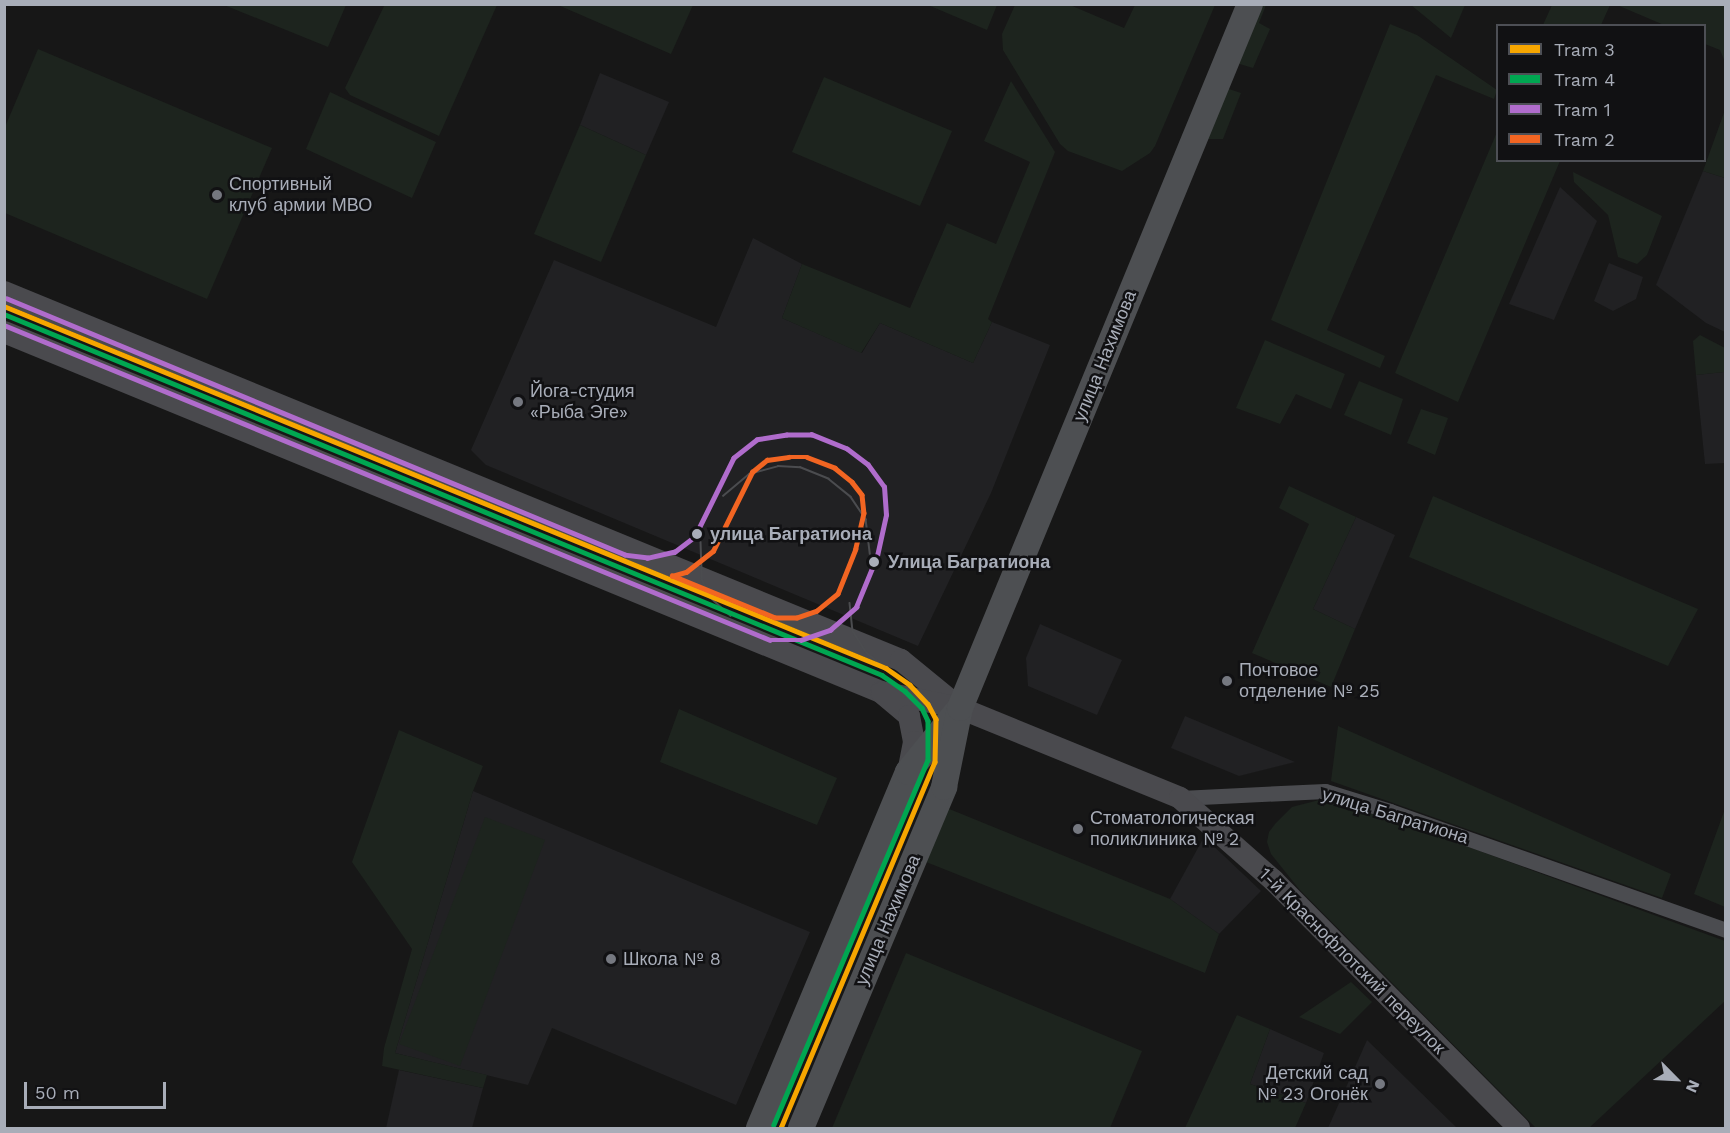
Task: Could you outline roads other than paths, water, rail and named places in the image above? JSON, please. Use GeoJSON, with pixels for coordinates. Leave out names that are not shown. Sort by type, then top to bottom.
{"type":"FeatureCollection","features":[{"type":"Feature","properties":{"kind":"main road","name":"улица Нахимова"},"geometry":{"type":"LineString","coordinates":[[801,1128],[944,786],[960,708],[1250,4]]}},
{"type":"Feature","properties":{"kind":"main road","name":"улица Багратиона"},"geometry":{"type":"LineString","coordinates":[[4,292],[901,660],[960,708]]}},
{"type":"Feature","properties":{"kind":"main road","name":"улица Багратиона"},"geometry":{"type":"LineString","coordinates":[[4,332],[881,692],[960,708],[1180,798]]}},
{"type":"Feature","properties":{"kind":"main road"},"geometry":{"type":"LineString","coordinates":[[176,402],[190,369]]}},
{"type":"Feature","properties":{"kind":"main road"},"geometry":{"type":"LineString","coordinates":[[881,692],[909,716],[914,742],[908,772]]}},
{"type":"Feature","properties":{"kind":"main road","name":"улица Нахимова"},"geometry":{"type":"LineString","coordinates":[[759,1128],[908,772],[960,708]]}},
{"type":"Feature","properties":{"kind":"main road","name":"1-й Краснофлотский переулок"},"geometry":{"type":"LineString","coordinates":[[1180,798],[1273,879],[1520,1128]]}},
{"type":"Feature","properties":{"kind":"street","name":"улица Багратиона"},"geometry":{"type":"LineString","coordinates":[[1180,798],[1325,791],[1390,811],[1725,930]]}},
{"type":"Feature","properties":{"kind":"tram line","name":"1"},"geometry":{"type":"LineString","coordinates":[[4,325],[770,640],[801,640],[830,630],[856,607],[877,556],[886,515],[884,487],[868,465],[847,449],[812,435],[787,435],[757,440],[734,458],[695,537],[675,552],[648,558],[625,555],[7,299]]}},
{"type":"Feature","properties":{"kind":"tram line","name":"3"},"geometry":{"type":"LineString","coordinates":[[4,306],[886,668],[910,685],[928,704],[936,719],[935,762],[781,1128]]}},
{"type":"Feature","properties":{"kind":"tram line","name":"4"},"geometry":{"type":"LineString","coordinates":[[4,314],[882,675],[905,691],[922,708],[928,721],[928,760],[774,1125]]}},
{"type":"Feature","properties":{"kind":"tram line","name":"2"},"geometry":{"type":"LineString","coordinates":[[789,457],[807,457],[835,468],[852,482],[862,495],[864,513],[856,549],[838,594],[817,611],[797,618],[775,618],[672,576],[686,572],[713,551],[752,472],[767,460],[789,457]]}},
{"type":"Feature","properties":{"kind":"tram line"},"geometry":{"type":"LineString","coordinates":[[723,496],[749,474],[778,466],[800,467],[829,479],[851,497],[866,519],[870,554]]}},
{"type":"Feature","properties":{"kind":"tram line"},"geometry":{"type":"LineString","coordinates":[[701,542],[702,579],[710,597],[731,616]]}},
{"type":"Feature","properties":{"kind":"tram line"},"geometry":{"type":"LineString","coordinates":[[850,603],[853,631],[866,652],[886,668]]}},
{"type":"Feature","properties":{"kind":"place","name":"Спортивный клуб армии МВО"},"geometry":{"type":"Point","coordinates":[217,195]}},
{"type":"Feature","properties":{"kind":"place","name":"Йога-студия «Рыба Эге»"},"geometry":{"type":"Point","coordinates":[518,402]}},
{"type":"Feature","properties":{"kind":"place","name":"улица Багратиона"},"geometry":{"type":"Point","coordinates":[697,534]}},
{"type":"Feature","properties":{"kind":"place","name":"Улица Багратиона"},"geometry":{"type":"Point","coordinates":[874,562]}},
{"type":"Feature","properties":{"kind":"place","name":"Почтовое отделение № 25"},"geometry":{"type":"Point","coordinates":[1227,681]}},
{"type":"Feature","properties":{"kind":"place","name":"Стоматологическая поликлиника № 2"},"geometry":{"type":"Point","coordinates":[1078,829]}},
{"type":"Feature","properties":{"kind":"place","name":"Школа № 8"},"geometry":{"type":"Point","coordinates":[611,959]}},
{"type":"Feature","properties":{"kind":"place","name":"Детский сад № 23 Огонёк"},"geometry":{"type":"Point","coordinates":[1380,1084]}}]}
